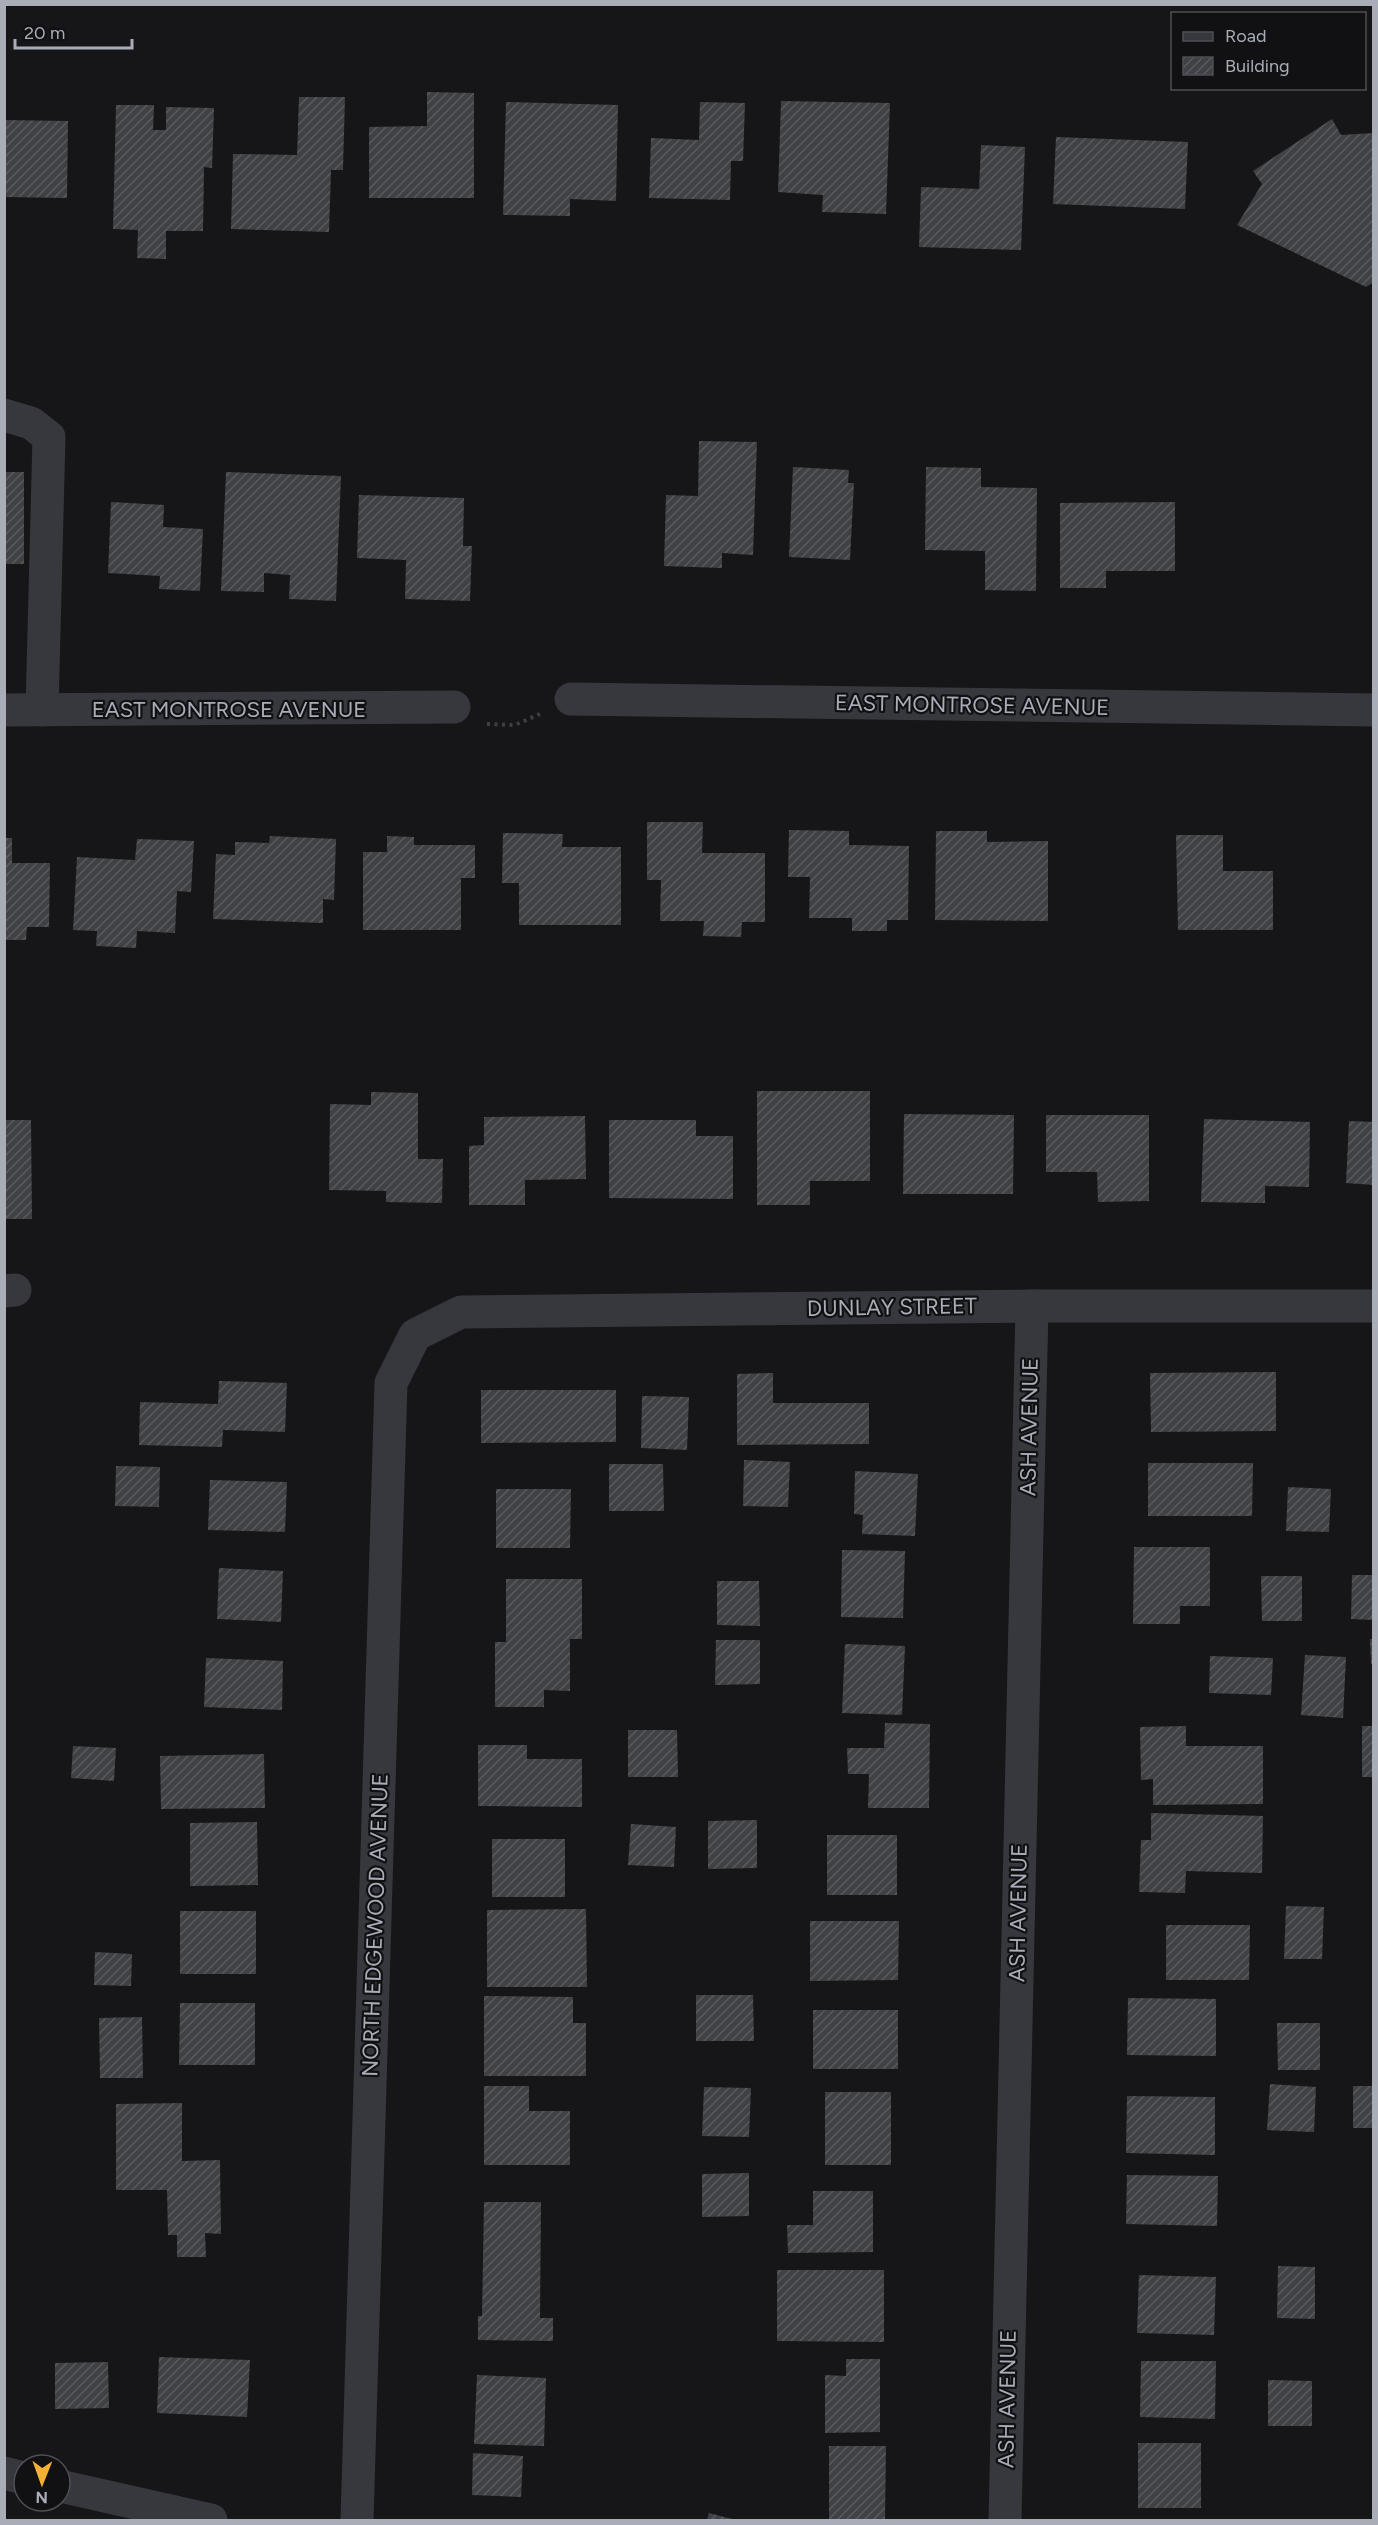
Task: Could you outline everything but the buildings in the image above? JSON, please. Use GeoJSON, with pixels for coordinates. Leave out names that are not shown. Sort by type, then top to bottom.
{"type":"FeatureCollection","features":[{"type":"Feature","properties":{"kind":"street"},"geometry":{"type":"LineString","coordinates":[[4,415],[31,423],[49,437],[42,710]]}},
{"type":"Feature","properties":{"kind":"street","name":"EAST MONTROSE AVENUE"},"geometry":{"type":"LineString","coordinates":[[571,699],[1374,711]]}},
{"type":"Feature","properties":{"kind":"street","name":"EAST MONTROSE AVENUE"},"geometry":{"type":"LineString","coordinates":[[4,710],[454,707]]}},
{"type":"Feature","properties":{"kind":"street","name":"DUNLAY STREET"},"geometry":{"type":"LineString","coordinates":[[415,1335],[461,1312],[1032,1305],[1374,1306]]}},
{"type":"Feature","properties":{"kind":"street","name":"ASH AVENUE"},"geometry":{"type":"LineString","coordinates":[[1005,2520],[1032,1305]]}},
{"type":"Feature","properties":{"kind":"street","name":"NORTH EDGEWOOD AVENUE"},"geometry":{"type":"LineString","coordinates":[[357,2520],[391,1383],[415,1335]]}},
{"type":"Feature","properties":{"kind":"street"},"geometry":{"type":"LineString","coordinates":[[72,2489],[211,2520]]}},
{"type":"Feature","properties":{"kind":"path"},"geometry":{"type":"LineString","coordinates":[[454,707],[469,724],[515,724],[571,699]]}}]}
